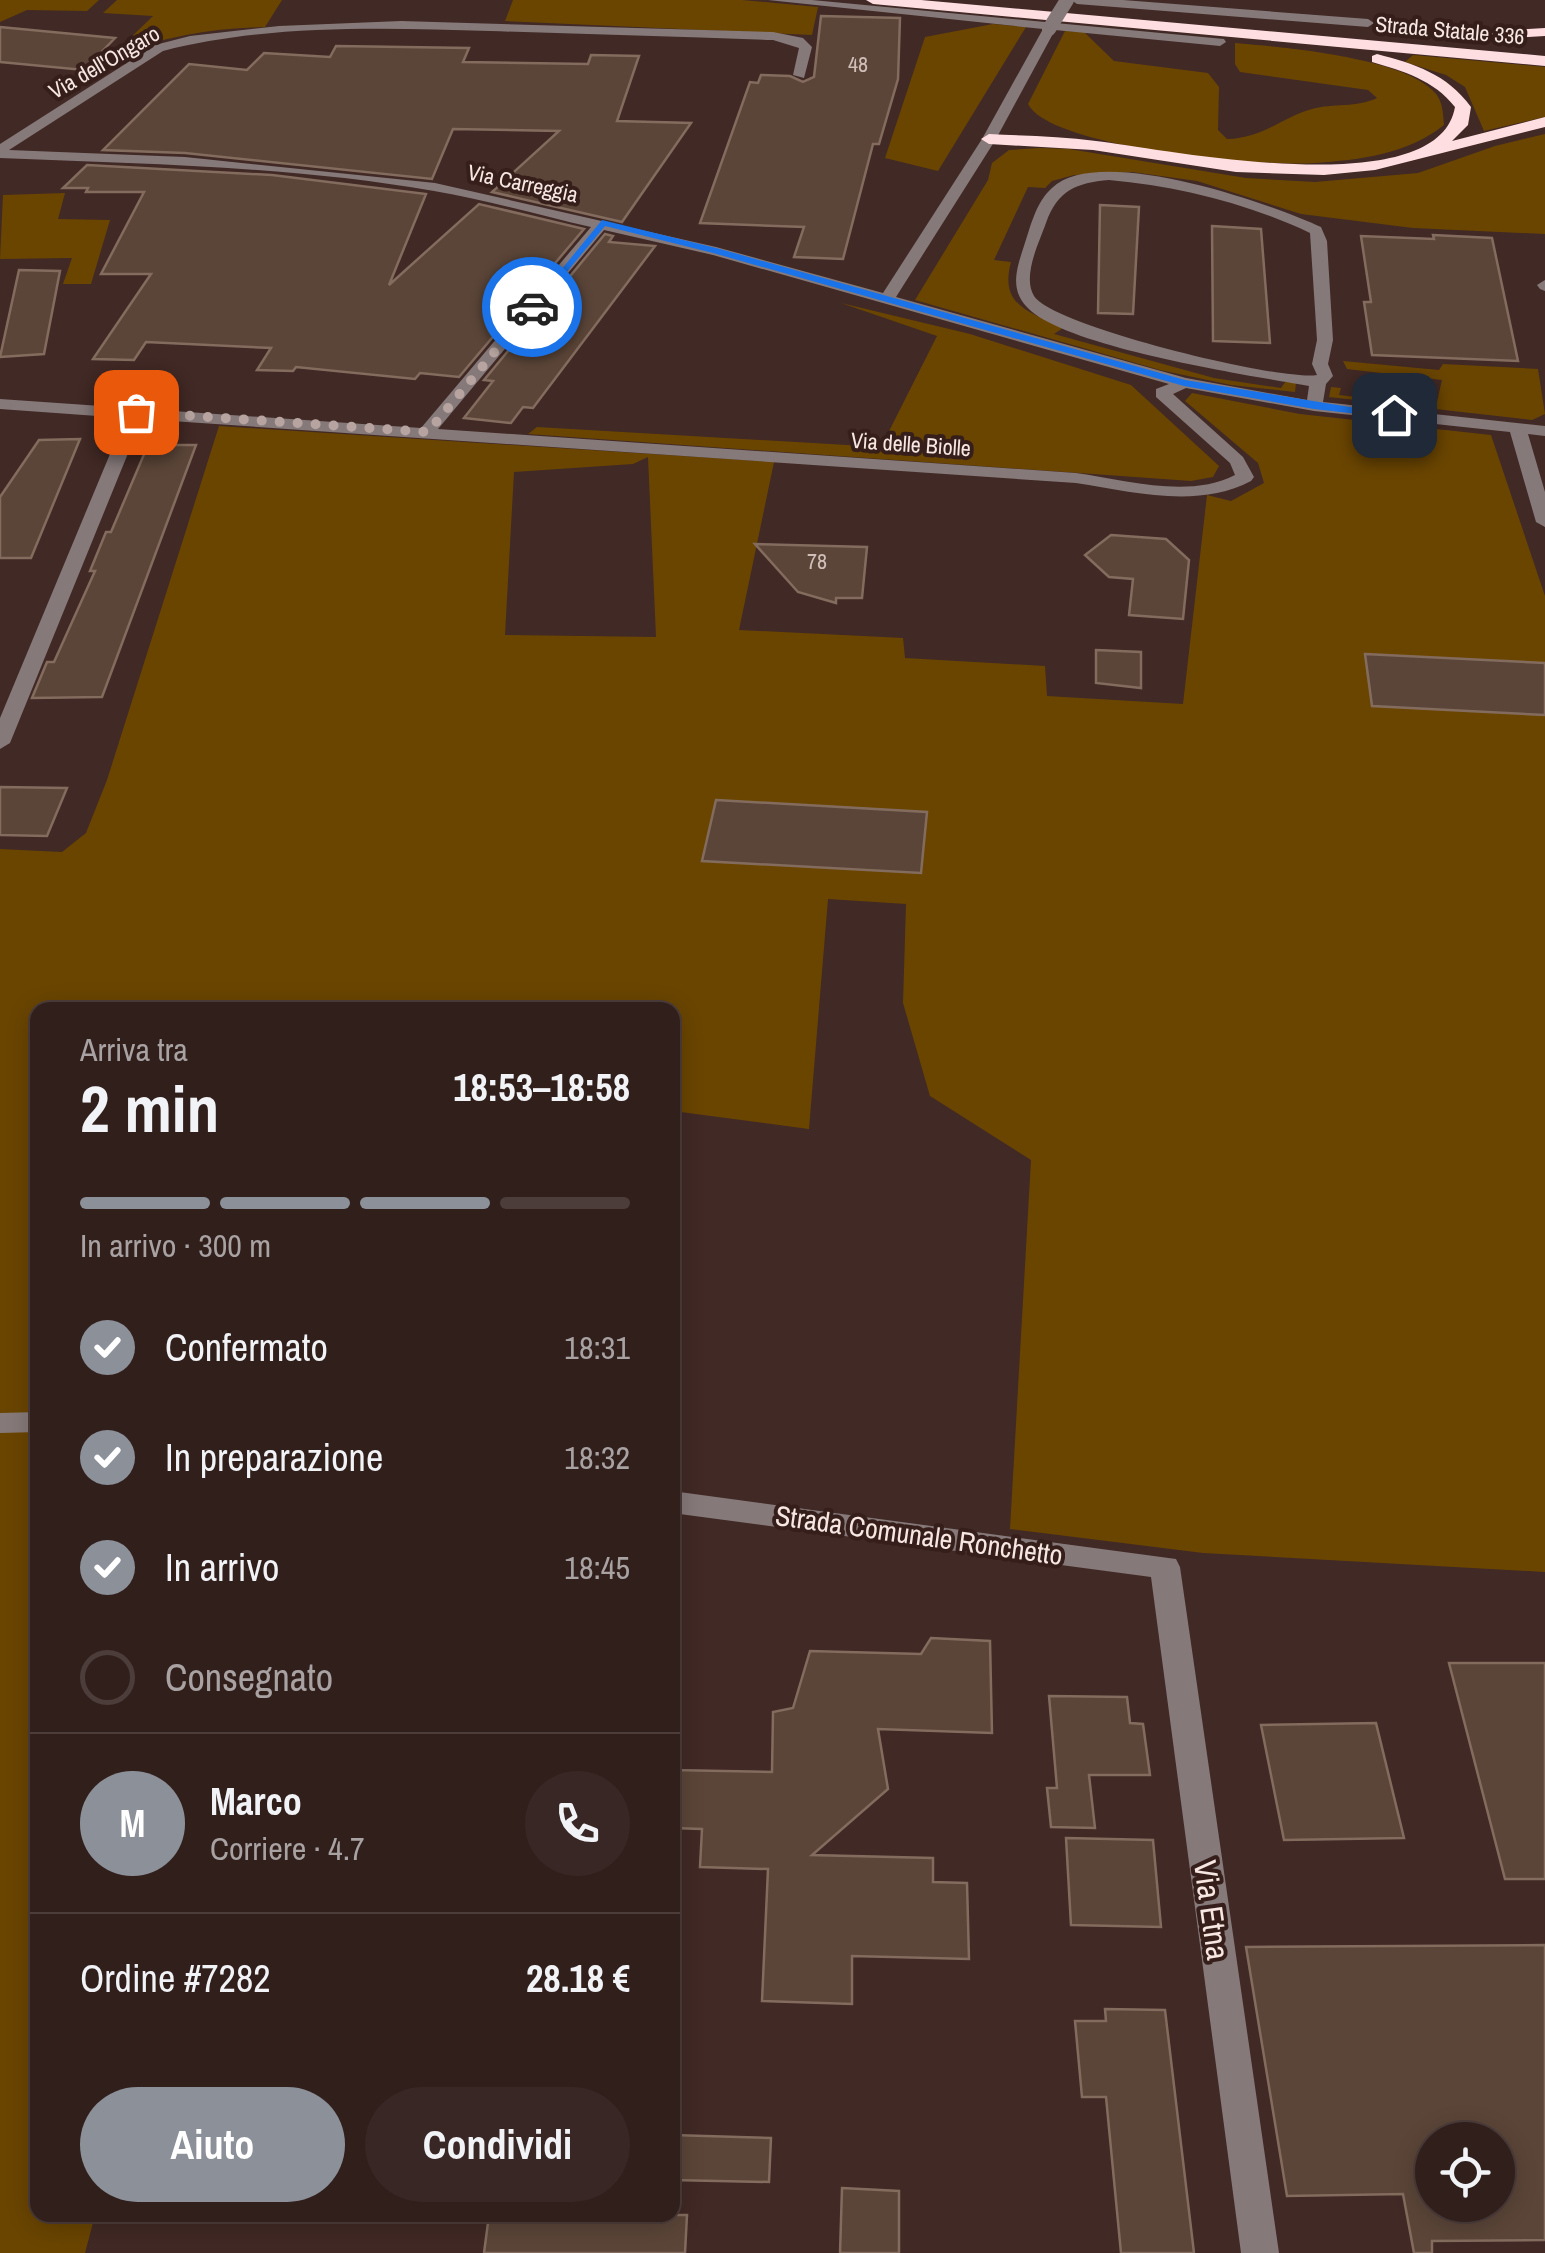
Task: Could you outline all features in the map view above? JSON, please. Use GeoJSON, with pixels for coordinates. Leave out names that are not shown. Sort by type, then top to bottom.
{"type":"FeatureCollection","features":[{"type":"Feature","properties":{"kind":"highway","name":"Strada Statale 336"},"geometry":{"type":"LineString","coordinates":[[873,0],[1545,52]]}},
{"type":"Feature","properties":{"kind":"highway","name":"Strada Statale 336"},"geometry":{"type":"LineString","coordinates":[[966,0],[1545,61]]}},
{"type":"Feature","properties":{"kind":"highway"},"geometry":{"type":"LineString","coordinates":[[1095,16],[1460,38],[1545,32]]}},
{"type":"Feature","properties":{"kind":"highway"},"geometry":{"type":"LineString","coordinates":[[1095,16],[1337,49],[1433,77],[1455,94],[1463,107],[1460,125],[1428,151]]}},
{"type":"Feature","properties":{"kind":"highway"},"geometry":{"type":"LineString","coordinates":[[1000,118],[1093,145]]}},
{"type":"Feature","properties":{"kind":"highway"},"geometry":{"type":"LineString","coordinates":[[990,139],[1093,145],[1193,162],[1290,171],[1356,168],[1545,122]]}},
{"type":"Feature","properties":{"kind":"street"},"geometry":{"type":"LineString","coordinates":[[774,0],[1220,42]]}},
{"type":"Feature","properties":{"kind":"street"},"geometry":{"type":"LineString","coordinates":[[887,299],[990,139],[1067,0]]}},
{"type":"Feature","properties":{"kind":"street"},"geometry":{"type":"LineString","coordinates":[[1076,0],[1368,24]]}},
{"type":"Feature","properties":{"kind":"street","name":"Via dell'Ongaro"},"geometry":{"type":"LineString","coordinates":[[0,152],[159,48],[190,40],[279,30],[434,25],[773,36],[806,46],[799,75]]}},
{"type":"Feature","properties":{"kind":"street","name":"Via Carreggia"},"geometry":{"type":"LineString","coordinates":[[0,152],[184,161],[338,174],[435,188],[602,223],[1184,383],[1314,406],[1545,432]]}},
{"type":"Feature","properties":{"kind":"street"},"geometry":{"type":"LineString","coordinates":[[1314,406],[1318,384],[1325,376],[1320,364],[1325,340],[1320,242],[1316,230],[1244,202],[1148,178],[1074,180],[1057,190],[1045,210],[1020,277],[1023,291],[1037,309],[1062,322],[1130,344],[1318,384]]}},
{"type":"Feature","properties":{"kind":"street"},"geometry":{"type":"LineString","coordinates":[[428,432],[602,223]]}},
{"type":"Feature","properties":{"kind":"street","name":"Via delle Biolle"},"geometry":{"type":"LineString","coordinates":[[0,404],[1076,478],[1143,488],[1220,489],[1236,484],[1245,477],[1237,461],[1162,393],[1184,383]]}},
{"type":"Feature","properties":{"kind":"street"},"geometry":{"type":"LineString","coordinates":[[0,743],[136,412]]}},
{"type":"Feature","properties":{"kind":"street"},"geometry":{"type":"LineString","coordinates":[[1518,428],[1545,522]]}},
{"type":"Feature","properties":{"kind":"street"},"geometry":{"type":"LineString","coordinates":[[0,1422],[30,1422]]}},
{"type":"Feature","properties":{"kind":"street","name":"Strada Comunale Ronchetto"},"geometry":{"type":"LineString","coordinates":[[680,1503],[1164,1568]]}},
{"type":"Feature","properties":{"kind":"street","name":"Via Etna"},"geometry":{"type":"LineString","coordinates":[[1164,1568],[1260,2253]]}},
{"type":"Feature","properties":{"kind":"shaded area"},"geometry":{"type":"Polygon","coordinates":[[[0,0],[99,0],[87,11],[27,10],[0,22],[0,0]]]}},
{"type":"Feature","properties":{"kind":"shaded area"},"geometry":{"type":"Polygon","coordinates":[[[117,0],[282,0],[265,27],[132,45],[124,44],[153,16],[103,13],[117,0]]]}},
{"type":"Feature","properties":{"kind":"shaded area"},"geometry":{"type":"Polygon","coordinates":[[[513,0],[742,0],[818,7],[812,35],[505,21],[513,0]]]}},
{"type":"Feature","properties":{"kind":"shaded area"},"geometry":{"type":"Polygon","coordinates":[[[993,24],[1026,27],[938,171],[885,158],[925,37],[993,24]]]}},
{"type":"Feature","properties":{"kind":"shaded area"},"geometry":{"type":"Polygon","coordinates":[[[1065,31],[1084,32],[1114,61],[1208,73],[1219,87],[1218,130],[1227,139],[1252,135],[1312,109],[1377,98],[1368,90],[1240,72],[1235,64],[1235,43],[1342,56],[1400,71],[1437,95],[1444,125],[1399,149],[1314,163],[1207,158],[1115,143],[1045,119],[1028,104],[1065,31]]]}},
{"type":"Feature","properties":{"kind":"shaded area"},"geometry":{"type":"Polygon","coordinates":[[[1413,55],[1545,67],[1545,117],[1484,131],[1465,87],[1446,75],[1405,62],[1413,55]]]}},
{"type":"Feature","properties":{"kind":"shaded area"},"geometry":{"type":"Polygon","coordinates":[[[1545,134],[1545,234],[1413,228],[1301,214],[1197,181],[1132,172],[1074,175],[1052,181],[1045,188],[1028,187],[994,260],[1011,262],[1008,277],[1013,298],[1029,312],[1063,328],[1054,334],[1214,378],[1281,388],[1286,381],[1296,383],[1295,392],[1231,385],[1160,370],[915,300],[988,180],[992,163],[1009,150],[1069,149],[1246,178],[1315,182],[1418,173],[1495,146],[1545,134]]]}},
{"type":"Feature","properties":{"kind":"shaded area"},"geometry":{"type":"Polygon","coordinates":[[[65,193],[58,219],[110,220],[91,284],[63,284],[72,258],[0,259],[3,195],[65,193]]]}},
{"type":"Feature","properties":{"kind":"shaded area"},"geometry":{"type":"Polygon","coordinates":[[[841,303],[970,334],[1131,385],[1219,466],[1213,477],[1191,481],[528,434],[537,427],[881,447],[937,336],[841,303]]]}},
{"type":"Feature","properties":{"kind":"shaded area"},"geometry":{"type":"Polygon","coordinates":[[[1343,361],[1439,370],[1443,364],[1538,369],[1545,414],[1532,420],[1329,397],[1331,387],[1341,388],[1339,395],[1436,406],[1442,380],[1347,369],[1343,361]]]}},
{"type":"Feature","properties":{"kind":"shaded area"},"geometry":{"type":"Polygon","coordinates":[[[1192,393],[1300,414],[1491,435],[1545,596],[1545,1572],[1203,1553],[1010,1529],[1031,1160],[930,1096],[903,1003],[906,904],[828,899],[809,1129],[680,1112],[680,1002],[30,1002],[30,2222],[93,2222],[85,2253],[0,2253],[0,849],[62,852],[86,833],[107,780],[219,426],[774,462],[739,630],[903,638],[905,658],[1045,666],[1047,696],[1183,704],[1207,495],[1231,501],[1264,483],[1258,463],[1185,401],[1192,393]],[[648,457],[633,464],[514,472],[505,635],[656,637],[648,457]]]}},
{"type":"Feature","properties":{"kind":"building"},"geometry":{"type":"Polygon","coordinates":[[[821,16],[900,18],[898,79],[879,144],[873,144],[843,259],[794,257],[804,227],[700,223],[750,82],[758,83],[761,75],[790,76],[803,82],[814,77],[821,16]]]}},
{"type":"Feature","properties":{"kind":"building"},"geometry":{"type":"Polygon","coordinates":[[[0,27],[115,38],[84,70],[0,62],[0,27]]]}},
{"type":"Feature","properties":{"kind":"building"},"geometry":{"type":"Polygon","coordinates":[[[336,46],[469,48],[463,62],[588,64],[591,55],[639,56],[617,121],[691,123],[622,222],[492,192],[559,131],[453,129],[432,179],[185,153],[103,150],[189,64],[247,70],[264,53],[330,57],[336,46]]]}},
{"type":"Feature","properties":{"kind":"building"},"geometry":{"type":"Polygon","coordinates":[[[87,165],[272,175],[426,194],[389,285],[479,204],[584,229],[459,377],[420,373],[415,379],[296,367],[293,371],[257,370],[271,348],[146,342],[134,360],[93,359],[151,274],[101,274],[144,192],[63,188],[87,165]]]}},
{"type":"Feature","properties":{"kind":"building"},"geometry":{"type":"Polygon","coordinates":[[[1100,205],[1139,207],[1133,314],[1098,313],[1100,205]]]}},
{"type":"Feature","properties":{"kind":"building"},"geometry":{"type":"Polygon","coordinates":[[[1212,226],[1261,229],[1270,343],[1213,341],[1212,226]]]}},
{"type":"Feature","properties":{"kind":"building"},"geometry":{"type":"Polygon","coordinates":[[[605,234],[613,236],[609,242],[655,246],[533,408],[523,407],[511,423],[464,418],[493,381],[484,380],[605,234]]]}},
{"type":"Feature","properties":{"kind":"building"},"geometry":{"type":"Polygon","coordinates":[[[1433,235],[1492,238],[1518,361],[1372,355],[1364,302],[1371,302],[1361,236],[1434,239],[1433,235]]]}},
{"type":"Feature","properties":{"kind":"building"},"geometry":{"type":"Polygon","coordinates":[[[19,270],[60,271],[44,354],[0,357],[19,270]]]}},
{"type":"Feature","properties":{"kind":"building"},"geometry":{"type":"Polygon","coordinates":[[[80,439],[31,558],[0,558],[0,497],[39,440],[80,439]]]}},
{"type":"Feature","properties":{"kind":"building"},"geometry":{"type":"Polygon","coordinates":[[[148,445],[196,445],[102,697],[32,698],[47,662],[54,662],[95,571],[90,571],[106,532],[111,532],[148,445]]]}},
{"type":"Feature","properties":{"kind":"building"},"geometry":{"type":"Polygon","coordinates":[[[1111,535],[1166,539],[1189,560],[1183,619],[1129,615],[1133,579],[1109,577],[1085,555],[1111,535]]]}},
{"type":"Feature","properties":{"kind":"building"},"geometry":{"type":"Polygon","coordinates":[[[755,544],[867,547],[862,598],[836,598],[836,603],[798,592],[755,544]]]}},
{"type":"Feature","properties":{"kind":"building"},"geometry":{"type":"Polygon","coordinates":[[[1096,650],[1141,652],[1141,688],[1096,683],[1096,650]]]}},
{"type":"Feature","properties":{"kind":"building"},"geometry":{"type":"Polygon","coordinates":[[[1365,654],[1545,663],[1545,715],[1372,706],[1365,654]]]}},
{"type":"Feature","properties":{"kind":"building"},"geometry":{"type":"Polygon","coordinates":[[[0,787],[67,788],[47,836],[0,835],[0,787]]]}},
{"type":"Feature","properties":{"kind":"building"},"geometry":{"type":"Polygon","coordinates":[[[716,800],[927,812],[921,873],[702,861],[716,800]]]}},
{"type":"Feature","properties":{"kind":"building"},"geometry":{"type":"Polygon","coordinates":[[[931,1638],[990,1641],[992,1733],[878,1729],[888,1789],[812,1855],[933,1858],[933,1882],[967,1883],[969,1959],[852,1956],[852,2004],[762,2001],[768,1869],[700,1867],[702,1829],[680,1828],[680,1770],[772,1772],[773,1712],[793,1708],[810,1651],[921,1654],[931,1638]]]}},
{"type":"Feature","properties":{"kind":"building"},"geometry":{"type":"Polygon","coordinates":[[[1449,1663],[1545,1663],[1545,1879],[1505,1879],[1449,1663]]]}},
{"type":"Feature","properties":{"kind":"building"},"geometry":{"type":"Polygon","coordinates":[[[1049,1696],[1127,1697],[1130,1723],[1143,1724],[1150,1775],[1089,1775],[1095,1828],[1051,1827],[1047,1788],[1057,1788],[1049,1696]]]}},
{"type":"Feature","properties":{"kind":"building"},"geometry":{"type":"Polygon","coordinates":[[[1376,1723],[1404,1838],[1284,1840],[1261,1725],[1376,1723]]]}},
{"type":"Feature","properties":{"kind":"building"},"geometry":{"type":"Polygon","coordinates":[[[1066,1838],[1153,1840],[1161,1927],[1071,1925],[1066,1838]]]}},
{"type":"Feature","properties":{"kind":"building"},"geometry":{"type":"Polygon","coordinates":[[[1545,1945],[1545,2240],[1432,2241],[1432,2253],[1414,2253],[1403,2194],[1287,2196],[1246,1947],[1545,1945]]]}},
{"type":"Feature","properties":{"kind":"building"},"geometry":{"type":"Polygon","coordinates":[[[1105,2009],[1165,2010],[1194,2253],[1121,2253],[1106,2097],[1082,2097],[1075,2021],[1106,2021],[1105,2009]]]}},
{"type":"Feature","properties":{"kind":"building"},"geometry":{"type":"Polygon","coordinates":[[[680,2135],[771,2138],[769,2182],[680,2180],[680,2135]]]}},
{"type":"Feature","properties":{"kind":"building"},"geometry":{"type":"Polygon","coordinates":[[[842,2188],[899,2191],[899,2253],[840,2253],[842,2188]]]}},
{"type":"Feature","properties":{"kind":"building"},"geometry":{"type":"Polygon","coordinates":[[[680,2215],[687,2215],[685,2253],[484,2253],[488,2222],[680,2222],[680,2215]]]}},
{"type":"Feature","properties":{"kind":"way so far"},"geometry":{"type":"LineString","coordinates":[[136,412],[428,432],[532,307]]}},
{"type":"Feature","properties":{"kind":"route"},"geometry":{"type":"LineString","coordinates":[[532,307],[602,223],[716,251],[1184,383],[1314,406],[1394,415]]}}]}
